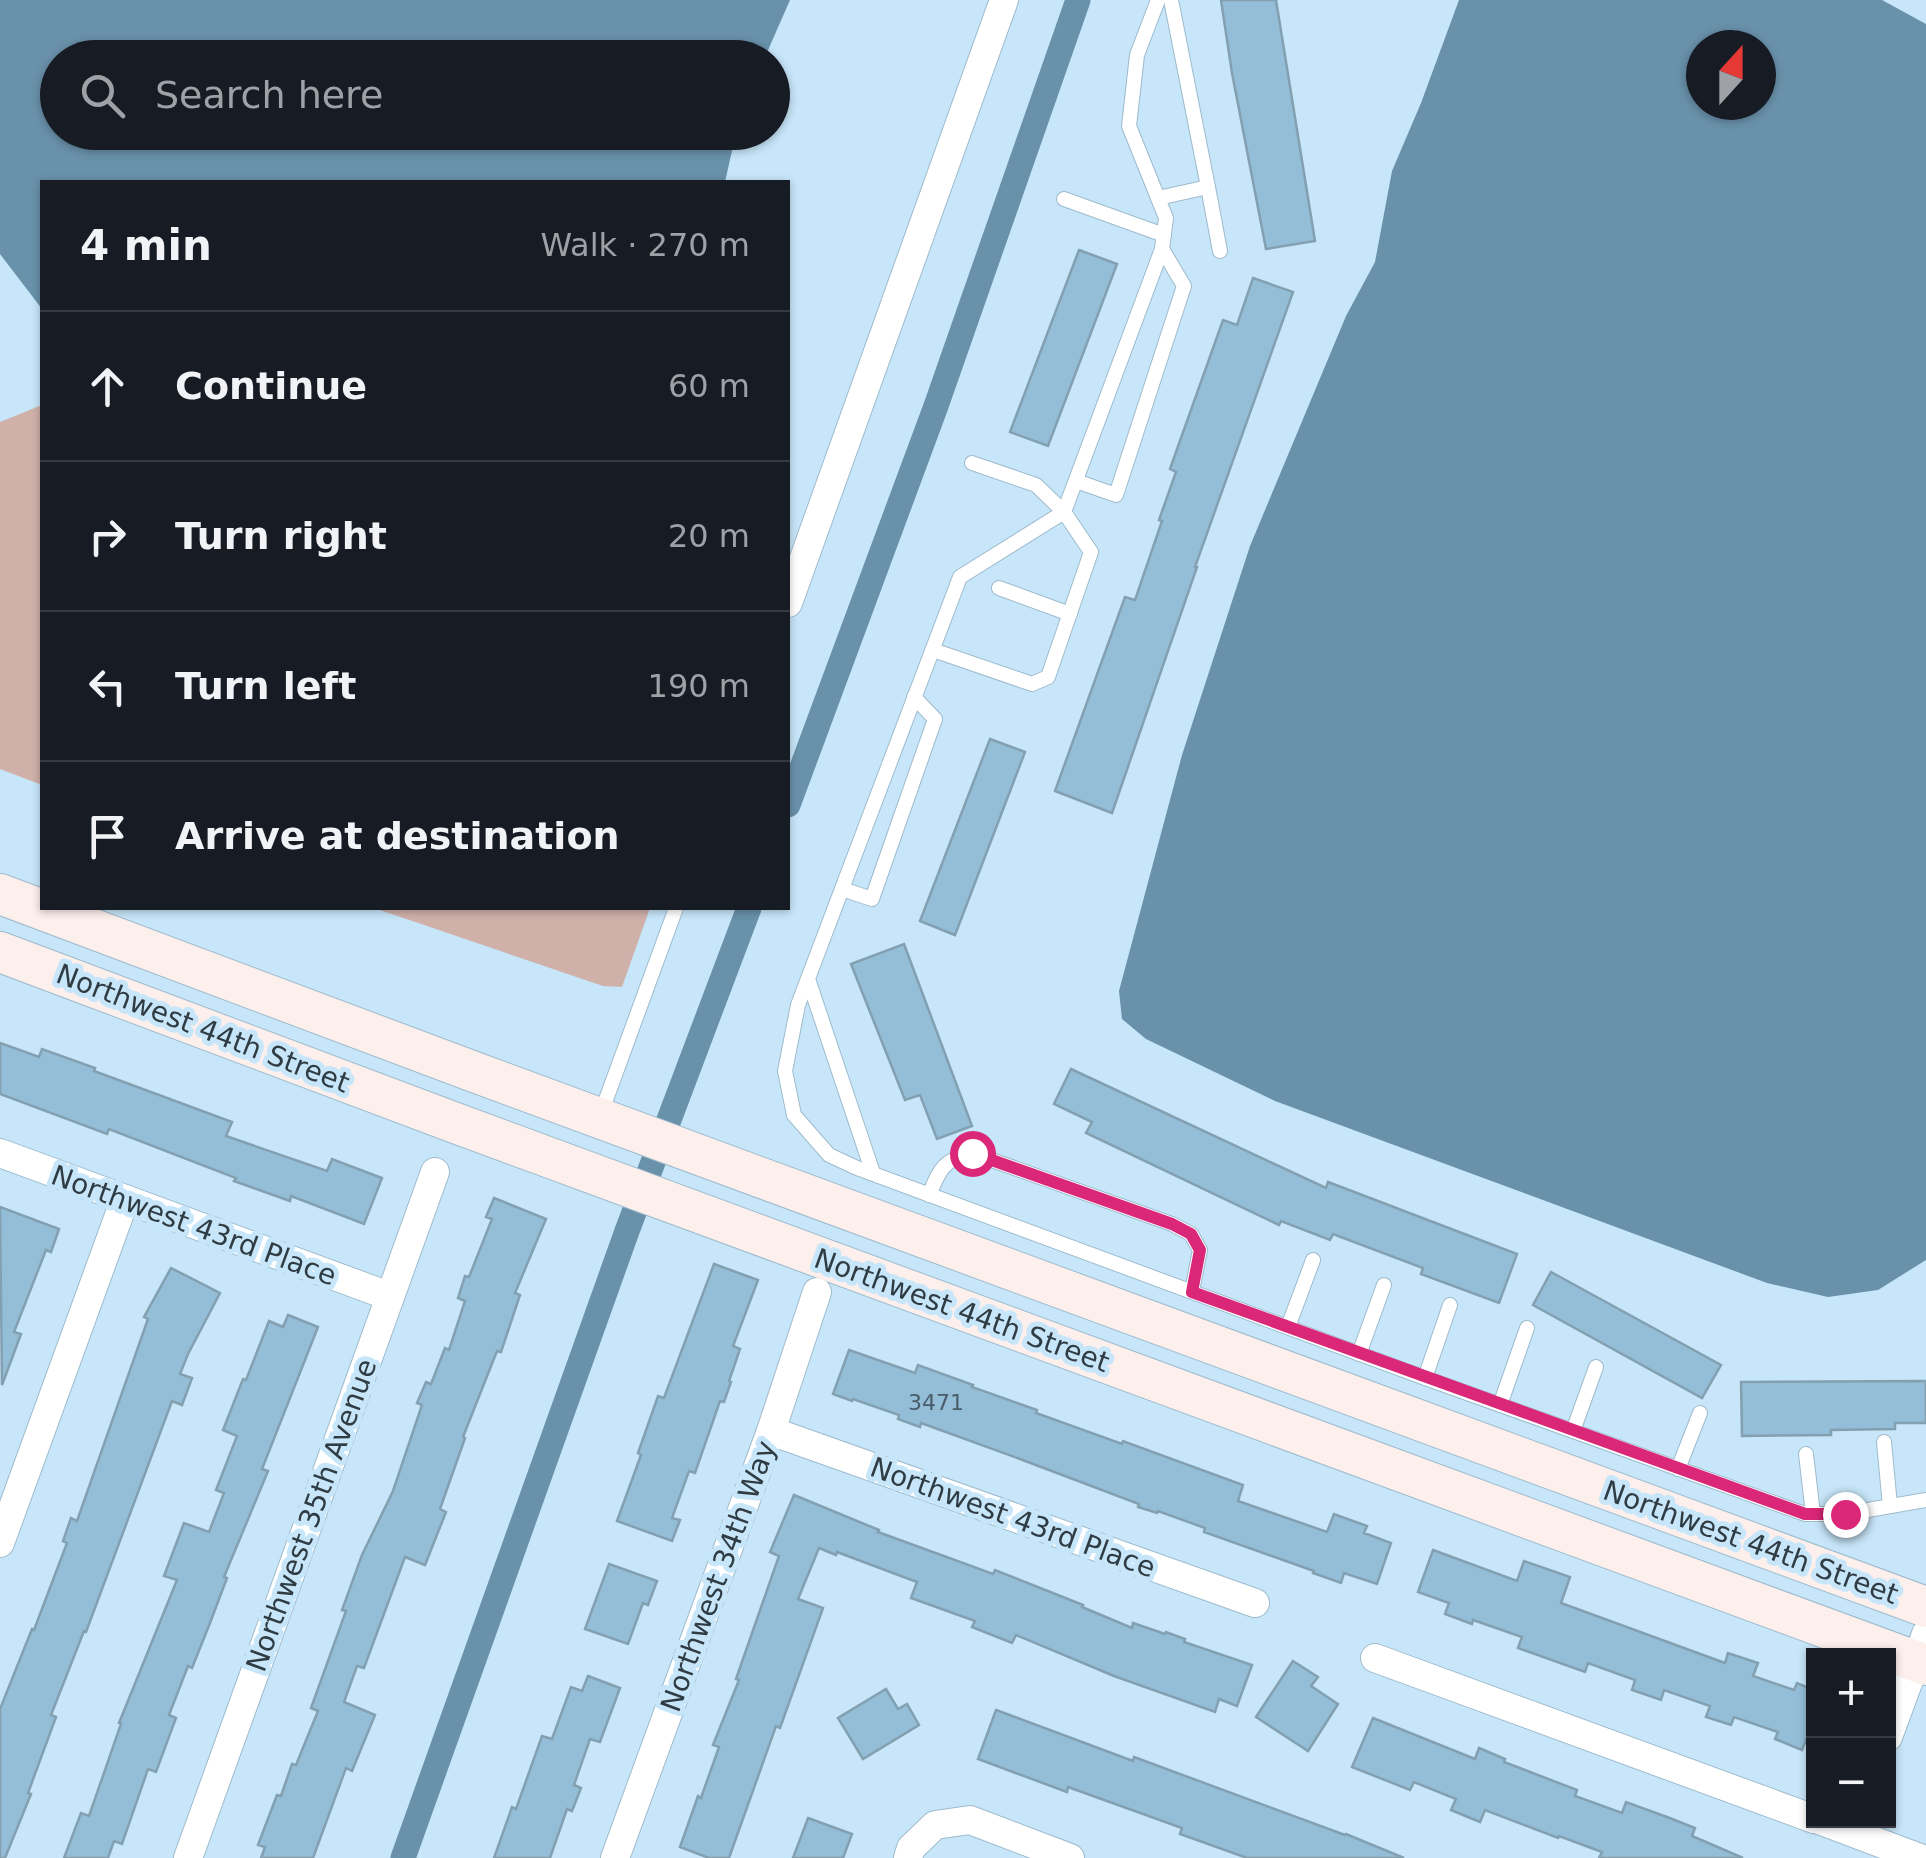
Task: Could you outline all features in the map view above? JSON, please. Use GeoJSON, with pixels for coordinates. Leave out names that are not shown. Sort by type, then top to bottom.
{"type":"FeatureCollection","features":[{"type":"Feature","properties":{"kind":"street"},"geometry":{"type":"LineString","coordinates":[[790,596],[1004,0]]}},
{"type":"Feature","properties":{"kind":"street","name":"Northwest 44th Street"},"geometry":{"type":"LineString","coordinates":[[0,894],[40,909]]}},
{"type":"Feature","properties":{"kind":"street","name":"Northwest 44th Street"},"geometry":{"type":"LineString","coordinates":[[43,910],[1926,1607]]}},
{"type":"Feature","properties":{"kind":"street","name":"Northwest 44th Street"},"geometry":{"type":"LineString","coordinates":[[0,952],[706,1213],[830,1279],[1923,1653]]}},
{"type":"Feature","properties":{"kind":"street","name":"Northwest 43rd Place"},"geometry":{"type":"LineString","coordinates":[[0,1153],[389,1296]]}},
{"type":"Feature","properties":{"kind":"street","name":"Northwest 35th Avenue"},"geometry":{"type":"LineString","coordinates":[[188,1858],[435,1172]]}},
{"type":"Feature","properties":{"kind":"street"},"geometry":{"type":"LineString","coordinates":[[0,1543],[125,1199]]}},
{"type":"Feature","properties":{"kind":"street"},"geometry":{"type":"LineString","coordinates":[[830,1279],[863,1214]]}},
{"type":"Feature","properties":{"kind":"street","name":"Northwest 34th Way"},"geometry":{"type":"LineString","coordinates":[[614,1858],[830,1279]]}},
{"type":"Feature","properties":{"kind":"street","name":"Northwest 43rd Place"},"geometry":{"type":"LineString","coordinates":[[771,1431],[1255,1603]]}},
{"type":"Feature","properties":{"kind":"street"},"geometry":{"type":"LineString","coordinates":[[1896,1718],[1923,1653]]}},
{"type":"Feature","properties":{"kind":"street"},"geometry":{"type":"LineString","coordinates":[[1376,1658],[1806,1816]]}},
{"type":"Feature","properties":{"kind":"street"},"geometry":{"type":"LineString","coordinates":[[908,1858],[911,1848],[934,1825],[970,1820],[1070,1858]]}},
{"type":"Feature","properties":{"kind":"street"},"geometry":{"type":"LineString","coordinates":[[1858,1828],[1920,1858]]}},
{"type":"Feature","properties":{"kind":"lane"},"geometry":{"type":"LineString","coordinates":[[1158,0],[1136,55],[1129,126],[1166,218],[1163,242],[1064,512],[960,577],[798,1006],[785,1072],[794,1116],[828,1155],[873,1174],[1805,1514],[1845,1514],[1926,1500]]}},
{"type":"Feature","properties":{"kind":"lane"},"geometry":{"type":"LineString","coordinates":[[1171,0],[1220,252]]}},
{"type":"Feature","properties":{"kind":"lane"},"geometry":{"type":"LineString","coordinates":[[1158,198],[1208,187]]}},
{"type":"Feature","properties":{"kind":"lane"},"geometry":{"type":"LineString","coordinates":[[1064,199],[1163,242],[1184,286],[1116,496],[1076,481]]}},
{"type":"Feature","properties":{"kind":"lane"},"geometry":{"type":"LineString","coordinates":[[932,650],[1032,684],[1048,677],[1091,552],[1064,512],[1036,485],[972,463]]}},
{"type":"Feature","properties":{"kind":"lane"},"geometry":{"type":"LineString","coordinates":[[999,588],[1070,614]]}},
{"type":"Feature","properties":{"kind":"lane"},"geometry":{"type":"LineString","coordinates":[[842,889],[872,899],[935,719],[914,697]]}},
{"type":"Feature","properties":{"kind":"lane"},"geometry":{"type":"LineString","coordinates":[[600,1117],[675,910]]}},
{"type":"Feature","properties":{"kind":"lane"},"geometry":{"type":"LineString","coordinates":[[808,978],[873,1174]]}},
{"type":"Feature","properties":{"kind":"lane"},"geometry":{"type":"LineString","coordinates":[[929,1194],[941,1168],[955,1157],[972,1153],[1172,1224],[1191,1234],[1200,1250],[1192,1292]]}},
{"type":"Feature","properties":{"kind":"lane"},"geometry":{"type":"LineString","coordinates":[[1288,1328],[1313,1260]]}},
{"type":"Feature","properties":{"kind":"lane"},"geometry":{"type":"LineString","coordinates":[[1359,1354],[1384,1285]]}},
{"type":"Feature","properties":{"kind":"lane"},"geometry":{"type":"LineString","coordinates":[[1425,1378],[1450,1305]]}},
{"type":"Feature","properties":{"kind":"lane"},"geometry":{"type":"LineString","coordinates":[[1500,1405],[1526,1328]]}},
{"type":"Feature","properties":{"kind":"lane"},"geometry":{"type":"LineString","coordinates":[[1573,1431],[1596,1367]]}},
{"type":"Feature","properties":{"kind":"lane"},"geometry":{"type":"LineString","coordinates":[[1678,1469],[1700,1412]]}},
{"type":"Feature","properties":{"kind":"lane"},"geometry":{"type":"LineString","coordinates":[[1884,1442],[1890,1506]]}},
{"type":"Feature","properties":{"kind":"lane"},"geometry":{"type":"LineString","coordinates":[[1806,1454],[1813,1514]]}},
{"type":"Feature","properties":{"kind":"shaded area"},"geometry":{"type":"Polygon","coordinates":[[[40,406],[40,784],[0,769],[0,422],[40,406]]]}},
{"type":"Feature","properties":{"kind":"shaded area"},"geometry":{"type":"Polygon","coordinates":[[[380,910],[649,910],[622,987],[603,986],[380,910]]]}},
{"type":"Feature","properties":{"kind":"water"},"geometry":{"type":"Polygon","coordinates":[[[0,0],[790,0],[772,40],[40,40],[40,150],[732,150],[725,180],[40,180],[40,306],[0,254],[0,0]]]}},
{"type":"Feature","properties":{"kind":"water"},"geometry":{"type":"Polygon","coordinates":[[[1459,0],[1882,0],[1926,24],[1926,1260],[1878,1290],[1828,1297],[1767,1283],[1275,1101],[1146,1039],[1122,1019],[1119,991],[1182,755],[1250,546],[1346,316],[1375,262],[1392,171],[1459,0]]]}},
{"type":"Feature","properties":{"kind":"building"},"geometry":{"type":"Polygon","coordinates":[[[1221,0],[1276,0],[1315,241],[1266,249],[1221,0]]]}},
{"type":"Feature","properties":{"kind":"building"},"geometry":{"type":"Polygon","coordinates":[[[1079,250],[1117,264],[1048,446],[1010,432],[1079,250]]]}},
{"type":"Feature","properties":{"kind":"building"},"geometry":{"type":"Polygon","coordinates":[[[1253,278],[1293,292],[1112,813],[1055,791],[1125,597],[1135,600],[1176,472],[1170,469],[1223,320],[1237,325],[1253,278]]]}},
{"type":"Feature","properties":{"kind":"building"},"geometry":{"type":"Polygon","coordinates":[[[990,739],[1025,752],[955,935],[920,921],[990,739]]]}},
{"type":"Feature","properties":{"kind":"building"},"geometry":{"type":"Polygon","coordinates":[[[904,944],[972,1126],[937,1139],[920,1095],[905,1100],[851,964],[904,944]]]}},
{"type":"Feature","properties":{"kind":"building"},"geometry":{"type":"Polygon","coordinates":[[[0,1043],[39,1057],[42,1049],[232,1122],[226,1136],[327,1171],[332,1159],[382,1178],[364,1224],[291,1196],[290,1201],[234,1181],[236,1178],[109,1129],[107,1134],[0,1094],[0,1043]]]}},
{"type":"Feature","properties":{"kind":"building"},"geometry":{"type":"Polygon","coordinates":[[[1071,1069],[1326,1188],[1328,1182],[1517,1254],[1499,1303],[1421,1274],[1423,1268],[1333,1234],[1330,1240],[1281,1221],[1279,1225],[1086,1133],[1092,1122],[1054,1104],[1071,1069]]]}},
{"type":"Feature","properties":{"kind":"building"},"geometry":{"type":"Polygon","coordinates":[[[494,1198],[546,1219],[515,1293],[520,1295],[501,1352],[497,1351],[463,1437],[440,1509],[446,1512],[425,1565],[405,1557],[364,1668],[357,1666],[344,1702],[375,1715],[352,1771],[346,1768],[313,1858],[261,1858],[265,1847],[258,1845],[277,1795],[281,1796],[318,1711],[311,1708],[346,1611],[342,1610],[362,1555],[393,1491],[422,1405],[417,1403],[426,1382],[431,1384],[445,1348],[449,1350],[465,1301],[458,1298],[492,1219],[486,1217],[494,1198]]]}},
{"type":"Feature","properties":{"kind":"building"},"geometry":{"type":"Polygon","coordinates":[[[0,1207],[59,1229],[51,1252],[46,1250],[14,1332],[21,1334],[2,1385],[0,1207]]]}},
{"type":"Feature","properties":{"kind":"building"},"geometry":{"type":"Polygon","coordinates":[[[714,1264],[758,1280],[733,1346],[740,1349],[724,1402],[720,1401],[695,1473],[689,1471],[672,1518],[680,1520],[672,1541],[617,1521],[658,1396],[664,1398],[714,1264]]]}},
{"type":"Feature","properties":{"kind":"building"},"geometry":{"type":"Polygon","coordinates":[[[171,1268],[220,1293],[180,1374],[192,1378],[182,1405],[172,1401],[51,1715],[56,1717],[28,1793],[31,1794],[5,1858],[0,1858],[0,1709],[67,1543],[63,1541],[71,1518],[77,1521],[148,1319],[144,1317],[171,1268]]]}},
{"type":"Feature","properties":{"kind":"building"},"geometry":{"type":"Polygon","coordinates":[[[1551,1272],[1721,1365],[1702,1398],[1533,1305],[1551,1272]]]}},
{"type":"Feature","properties":{"kind":"building"},"geometry":{"type":"Polygon","coordinates":[[[288,1315],[318,1327],[262,1469],[268,1471],[224,1577],[227,1578],[210,1623],[169,1715],[176,1718],[156,1772],[148,1769],[122,1844],[114,1841],[108,1858],[64,1858],[81,1813],[89,1816],[119,1723],[177,1580],[164,1576],[184,1523],[209,1532],[224,1493],[216,1490],[237,1436],[223,1430],[243,1379],[246,1380],[269,1321],[283,1327],[288,1315]]]}},
{"type":"Feature","properties":{"kind":"building"},"geometry":{"type":"Polygon","coordinates":[[[849,1350],[915,1373],[918,1365],[1037,1410],[1036,1413],[1243,1485],[1238,1501],[1327,1532],[1334,1514],[1367,1526],[1364,1533],[1391,1543],[1377,1584],[1344,1573],[1341,1583],[1020,1459],[833,1394],[849,1350]]]}},
{"type":"Feature","properties":{"kind":"building"},"geometry":{"type":"Polygon","coordinates":[[[1926,1381],[1926,1423],[1895,1423],[1895,1429],[1831,1430],[1831,1435],[1742,1436],[1741,1382],[1926,1381]]]}},
{"type":"Feature","properties":{"kind":"building"},"geometry":{"type":"Polygon","coordinates":[[[794,1495],[878,1532],[993,1574],[995,1570],[1132,1628],[1133,1623],[1166,1632],[1252,1665],[1237,1706],[1219,1699],[1215,1712],[1016,1635],[1012,1643],[972,1627],[975,1621],[911,1598],[917,1582],[819,1548],[798,1599],[823,1608],[729,1858],[709,1858],[680,1847],[719,1747],[713,1745],[739,1680],[736,1679],[779,1556],[770,1552],[794,1495]]]}},
{"type":"Feature","properties":{"kind":"building"},"geometry":{"type":"Polygon","coordinates":[[[1433,1550],[1517,1581],[1524,1561],[1570,1577],[1561,1603],[1725,1663],[1728,1653],[1758,1663],[1753,1676],[1794,1690],[1797,1683],[1806,1687],[1806,1740],[1802,1750],[1775,1739],[1778,1732],[1734,1717],[1731,1725],[1706,1717],[1710,1706],[1664,1690],[1661,1700],[1632,1690],[1635,1680],[1588,1663],[1585,1672],[1518,1648],[1522,1637],[1445,1614],[1449,1603],[1418,1592],[1433,1550]]]}},
{"type":"Feature","properties":{"kind":"building"},"geometry":{"type":"Polygon","coordinates":[[[609,1564],[657,1581],[648,1605],[643,1603],[628,1644],[585,1629],[609,1564]]]}},
{"type":"Feature","properties":{"kind":"building"},"geometry":{"type":"Polygon","coordinates":[[[1293,1661],[1318,1677],[1311,1686],[1338,1704],[1308,1751],[1256,1717],[1293,1661]]]}},
{"type":"Feature","properties":{"kind":"building"},"geometry":{"type":"Polygon","coordinates":[[[588,1676],[620,1688],[600,1742],[590,1739],[574,1785],[581,1788],[572,1811],[567,1809],[550,1858],[494,1858],[542,1736],[552,1739],[571,1687],[582,1691],[588,1676]]]}},
{"type":"Feature","properties":{"kind":"building"},"geometry":{"type":"Polygon","coordinates":[[[886,1689],[898,1709],[907,1704],[919,1725],[863,1759],[838,1718],[886,1689]]]}},
{"type":"Feature","properties":{"kind":"building"},"geometry":{"type":"Polygon","coordinates":[[[996,1710],[1404,1858],[1247,1858],[1180,1834],[1182,1828],[978,1759],[996,1710]]]}},
{"type":"Feature","properties":{"kind":"building"},"geometry":{"type":"Polygon","coordinates":[[[1373,1718],[1475,1759],[1479,1748],[1505,1759],[1504,1762],[1577,1790],[1575,1796],[1622,1813],[1626,1802],[1667,1817],[1695,1828],[1692,1836],[1743,1858],[1599,1858],[1602,1852],[1485,1810],[1480,1822],[1451,1810],[1456,1799],[1414,1782],[1410,1790],[1352,1767],[1373,1718]]]}},
{"type":"Feature","properties":{"kind":"building"},"geometry":{"type":"Polygon","coordinates":[[[808,1818],[852,1834],[843,1858],[793,1858],[808,1818]]]}},
{"type":"Feature","properties":{"kind":"waterway"},"geometry":{"type":"LineString","coordinates":[[790,800],[936,406],[1078,0]]}},
{"type":"Feature","properties":{"kind":"waterway"},"geometry":{"type":"LineString","coordinates":[[403,1858],[627,1231],[748,910]]}},
{"type":"Feature","properties":{"kind":"route"},"geometry":{"type":"LineString","coordinates":[[972,1153],[1191,1234],[1200,1250],[1192,1292],[1805,1514],[1845,1514]]}}]}
